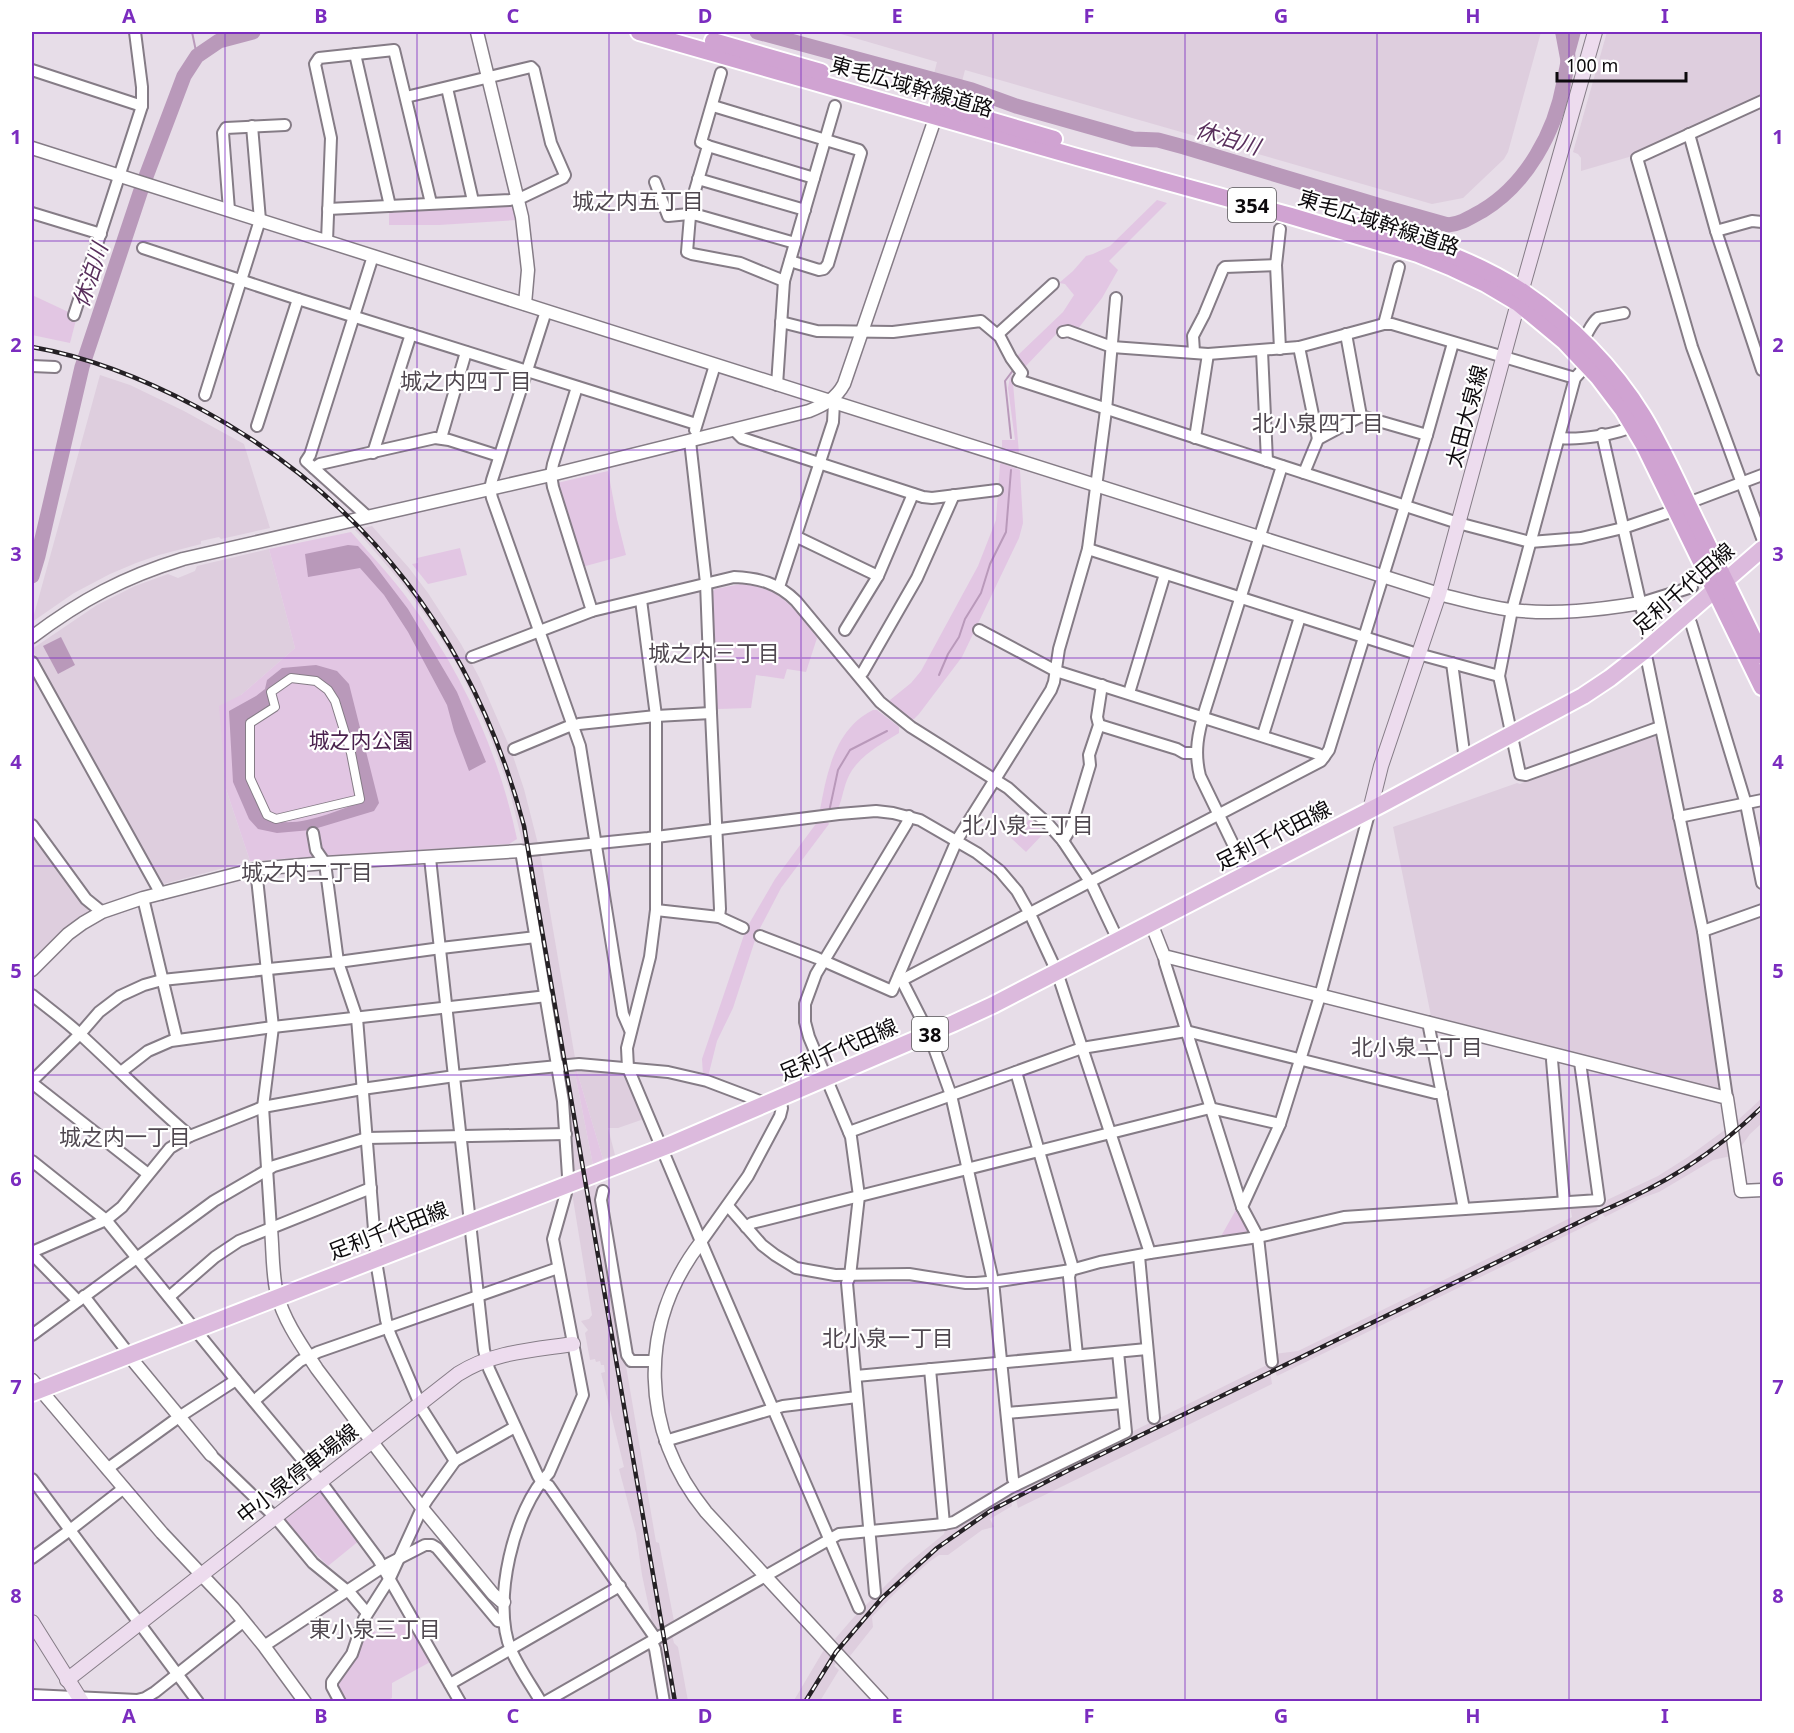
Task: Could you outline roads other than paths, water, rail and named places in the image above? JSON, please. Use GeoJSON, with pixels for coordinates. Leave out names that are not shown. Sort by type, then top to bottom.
{"type":"FeatureCollection","features":[{"type":"Feature","properties":{"kind":"highway","name":"東毛広域幹線道路"},"geometry":{"type":"LineString","coordinates":[[639,32],[938,111]]}},
{"type":"Feature","properties":{"kind":"highway","name":"東毛広域幹線道路"},"geometry":{"type":"LineString","coordinates":[[678,32],[938,111],[1077,157],[1418,254],[1548,311],[1582,341],[1618,381],[1643,416],[1720,586],[1762,687]]}},
{"type":"Feature","properties":{"kind":"highway","name":"東毛広域幹線道路"},"geometry":{"type":"LineString","coordinates":[[1520,297],[1587,365],[1623,410],[1682,506]]}},
{"type":"Feature","properties":{"kind":"highway","name":"東毛広域幹線道路"},"geometry":{"type":"LineString","coordinates":[[1720,586],[1762,656]]}},
{"type":"Feature","properties":{"kind":"main road","name":"太田大泉線"},"geometry":{"type":"LineString","coordinates":[[1370,810],[1381,766],[1439,594],[1595,32]]}},
{"type":"Feature","properties":{"kind":"main road","name":"足利千代田線"},"geometry":{"type":"LineString","coordinates":[[34,1387],[129,1354],[567,1185],[780,1099],[993,1005],[1370,810],[1596,688],[1646,649],[1762,548]]}},
{"type":"Feature","properties":{"kind":"main road","name":"中小泉停車場線"},"geometry":{"type":"LineString","coordinates":[[67,1680],[458,1374],[486,1359],[509,1353],[573,1344]]}},
{"type":"Feature","properties":{"kind":"main road"},"geometry":{"type":"LineString","coordinates":[[32,1622],[81,1700]]}},
{"type":"Feature","properties":{"kind":"street"},"geometry":{"type":"LineString","coordinates":[[74,315],[142,106],[135,32]]}},
{"type":"Feature","properties":{"kind":"street"},"geometry":{"type":"LineString","coordinates":[[477,32],[522,217],[527,254],[525,304]]}},
{"type":"Feature","properties":{"kind":"street"},"geometry":{"type":"LineString","coordinates":[[327,241],[331,132],[315,64],[319,58],[394,50],[430,204]]}},
{"type":"Feature","properties":{"kind":"street"},"geometry":{"type":"LineString","coordinates":[[355,54],[390,206]]}},
{"type":"Feature","properties":{"kind":"street"},"geometry":{"type":"LineString","coordinates":[[328,209],[517,199],[565,175],[551,143],[532,68],[528,66],[406,97]]}},
{"type":"Feature","properties":{"kind":"street"},"geometry":{"type":"LineString","coordinates":[[32,70],[142,106]]}},
{"type":"Feature","properties":{"kind":"street"},"geometry":{"type":"LineString","coordinates":[[722,73],[701,142],[814,178]]}},
{"type":"Feature","properties":{"kind":"street"},"geometry":{"type":"LineString","coordinates":[[447,88],[473,201]]}},
{"type":"Feature","properties":{"kind":"street"},"geometry":{"type":"LineString","coordinates":[[1762,101],[1637,158],[1692,347],[1742,484],[1762,548]]}},
{"type":"Feature","properties":{"kind":"street"},"geometry":{"type":"LineString","coordinates":[[777,385],[784,281],[835,105]]}},
{"type":"Feature","properties":{"kind":"street"},"geometry":{"type":"LineString","coordinates":[[713,106],[825,139],[859,150],[861,153],[828,264],[824,269],[819,270],[790,261]]}},
{"type":"Feature","properties":{"kind":"street"},"geometry":{"type":"LineString","coordinates":[[32,637],[59,616],[103,590],[152,568],[552,475],[809,411],[831,402],[844,384],[938,111]]}},
{"type":"Feature","properties":{"kind":"street"},"geometry":{"type":"LineString","coordinates":[[229,210],[223,133],[226,128],[285,125]]}},
{"type":"Feature","properties":{"kind":"street"},"geometry":{"type":"LineString","coordinates":[[205,395],[260,220],[252,126]]}},
{"type":"Feature","properties":{"kind":"street"},"geometry":{"type":"LineString","coordinates":[[1689,134],[1716,231],[1762,370]]}},
{"type":"Feature","properties":{"kind":"street"},"geometry":{"type":"LineString","coordinates":[[708,146],[689,214],[687,252],[692,255],[740,263],[784,281]]}},
{"type":"Feature","properties":{"kind":"street"},"geometry":{"type":"LineString","coordinates":[[32,148],[1439,594],[1512,610],[1578,611],[1641,603],[1692,587]]}},
{"type":"Feature","properties":{"kind":"street"},"geometry":{"type":"LineString","coordinates":[[698,179],[804,210]]}},
{"type":"Feature","properties":{"kind":"street"},"geometry":{"type":"LineString","coordinates":[[655,182],[668,216],[689,214],[795,243]]}},
{"type":"Feature","properties":{"kind":"street"},"geometry":{"type":"LineString","coordinates":[[32,213],[101,234]]}},
{"type":"Feature","properties":{"kind":"street"},"geometry":{"type":"LineString","coordinates":[[1716,231],[1752,220],[1762,222]]}},
{"type":"Feature","properties":{"kind":"street"},"geometry":{"type":"LineString","coordinates":[[1280,230],[1276,265],[1280,350]]}},
{"type":"Feature","properties":{"kind":"street"},"geometry":{"type":"LineString","coordinates":[[143,248],[696,424]]}},
{"type":"Feature","properties":{"kind":"street"},"geometry":{"type":"LineString","coordinates":[[368,517],[306,461],[310,455],[374,256]]}},
{"type":"Feature","properties":{"kind":"street"},"geometry":{"type":"LineString","coordinates":[[1194,352],[1195,330],[1204,315],[1223,269],[1225,267],[1276,265]]}},
{"type":"Feature","properties":{"kind":"street"},"geometry":{"type":"LineString","coordinates":[[1384,324],[1399,267]]}},
{"type":"Feature","properties":{"kind":"street"},"geometry":{"type":"LineString","coordinates":[[998,334],[1053,284]]}},
{"type":"Feature","properties":{"kind":"street"},"geometry":{"type":"LineString","coordinates":[[760,936],[892,991],[900,977],[957,840],[1051,690],[1059,649],[1088,549],[1106,410],[1116,298]]}},
{"type":"Feature","properties":{"kind":"street"},"geometry":{"type":"LineString","coordinates":[[257,426],[298,299]]}},
{"type":"Feature","properties":{"kind":"street"},"geometry":{"type":"LineString","coordinates":[[546,311],[490,489],[582,757],[623,1014],[630,1030]]}},
{"type":"Feature","properties":{"kind":"street"},"geometry":{"type":"LineString","coordinates":[[1582,341],[1594,320],[1624,314]]}},
{"type":"Feature","properties":{"kind":"street"},"geometry":{"type":"LineString","coordinates":[[781,322],[817,331],[892,332],[979,321],[998,334],[1013,361],[1021,370],[1018,381],[1458,523],[1530,542],[1581,538],[1623,528],[1762,475]]}},
{"type":"Feature","properties":{"kind":"street"},"geometry":{"type":"LineString","coordinates":[[1063,332],[1112,347],[1208,354],[1299,347],[1384,324],[1392,324],[1575,378]]}},
{"type":"Feature","properties":{"kind":"street"},"geometry":{"type":"LineString","coordinates":[[373,453],[411,334]]}},
{"type":"Feature","properties":{"kind":"street"},"geometry":{"type":"LineString","coordinates":[[1346,334],[1361,416]]}},
{"type":"Feature","properties":{"kind":"street"},"geometry":{"type":"LineString","coordinates":[[900,977],[1091,883],[1317,764],[1324,757],[1329,750],[1454,343]]}},
{"type":"Feature","properties":{"kind":"street"},"geometry":{"type":"LineString","coordinates":[[1299,347],[1317,439],[1304,473]]}},
{"type":"Feature","properties":{"kind":"street"},"geometry":{"type":"LineString","coordinates":[[1262,351],[1267,461]]}},
{"type":"Feature","properties":{"kind":"street"},"geometry":{"type":"LineString","coordinates":[[441,438],[466,352]]}},
{"type":"Feature","properties":{"kind":"street"},"geometry":{"type":"LineString","coordinates":[[1195,438],[1208,354]]}},
{"type":"Feature","properties":{"kind":"street"},"geometry":{"type":"LineString","coordinates":[[715,365],[693,440],[706,583],[719,917]]}},
{"type":"Feature","properties":{"kind":"street"},"geometry":{"type":"LineString","coordinates":[[1587,365],[1575,378],[1512,610],[1499,676],[1520,774],[1526,775],[1660,727]]}},
{"type":"Feature","properties":{"kind":"street"},"geometry":{"type":"LineString","coordinates":[[32,366],[55,368]]}},
{"type":"Feature","properties":{"kind":"street"},"geometry":{"type":"LineString","coordinates":[[577,387],[553,464],[552,475],[553,487],[592,611]]}},
{"type":"Feature","properties":{"kind":"street"},"geometry":{"type":"LineString","coordinates":[[779,587],[835,417],[831,402]]}},
{"type":"Feature","properties":{"kind":"street"},"geometry":{"type":"LineString","coordinates":[[1317,439],[1361,416],[1427,435]]}},
{"type":"Feature","properties":{"kind":"street"},"geometry":{"type":"LineString","coordinates":[[1560,438],[1602,434],[1625,430],[1633,426]]}},
{"type":"Feature","properties":{"kind":"street"},"geometry":{"type":"LineString","coordinates":[[734,430],[742,438],[913,494],[932,498],[997,490]]}},
{"type":"Feature","properties":{"kind":"street"},"geometry":{"type":"LineString","coordinates":[[1602,434],[1641,603],[1647,660],[1703,931],[1741,1191],[1762,1190]]}},
{"type":"Feature","properties":{"kind":"street"},"geometry":{"type":"LineString","coordinates":[[314,468],[320,464],[441,438],[499,456]]}},
{"type":"Feature","properties":{"kind":"street"},"geometry":{"type":"LineString","coordinates":[[1247,873],[1200,776],[1196,753],[1197,738],[1282,466]]}},
{"type":"Feature","properties":{"kind":"street"},"geometry":{"type":"LineString","coordinates":[[845,630],[878,576],[913,494]]}},
{"type":"Feature","properties":{"kind":"street"},"geometry":{"type":"LineString","coordinates":[[859,676],[910,591],[954,495]]}},
{"type":"Feature","properties":{"kind":"street"},"geometry":{"type":"LineString","coordinates":[[797,537],[878,576]]}},
{"type":"Feature","properties":{"kind":"street"},"geometry":{"type":"LineString","coordinates":[[1088,549],[1419,654],[1499,676]]}},
{"type":"Feature","properties":{"kind":"street"},"geometry":{"type":"LineString","coordinates":[[1129,693],[1165,574]]}},
{"type":"Feature","properties":{"kind":"street"},"geometry":{"type":"LineString","coordinates":[[472,657],[592,611],[734,577],[747,577],[768,582],[779,587],[796,601],[880,702],[912,727],[1008,788],[1035,812],[1063,841],[1091,883],[1118,940]]}},
{"type":"Feature","properties":{"kind":"street"},"geometry":{"type":"LineString","coordinates":[[641,600],[656,716],[656,910],[650,957],[630,1030],[627,1048],[628,1068],[859,1608]]}},
{"type":"Feature","properties":{"kind":"street"},"geometry":{"type":"LineString","coordinates":[[1263,735],[1300,617]]}},
{"type":"Feature","properties":{"kind":"street"},"geometry":{"type":"LineString","coordinates":[[1691,623],[1746,804],[1762,883]]}},
{"type":"Feature","properties":{"kind":"street"},"geometry":{"type":"LineString","coordinates":[[979,630],[1056,671],[1263,735],[1324,757]]}},
{"type":"Feature","properties":{"kind":"street"},"geometry":{"type":"LineString","coordinates":[[32,662],[161,894]]}},
{"type":"Feature","properties":{"kind":"street"},"geometry":{"type":"LineString","coordinates":[[1452,663],[1465,760]]}},
{"type":"Feature","properties":{"kind":"street"},"geometry":{"type":"LineString","coordinates":[[291,678],[316,681],[328,690],[335,701],[351,753],[360,799],[308,812],[276,819],[267,815],[250,778],[250,723],[275,707],[271,692],[291,678]]}},
{"type":"Feature","properties":{"kind":"street"},"geometry":{"type":"LineString","coordinates":[[1063,841],[1071,828],[1090,765],[1089,755],[1098,725],[1102,685]]}},
{"type":"Feature","properties":{"kind":"street"},"geometry":{"type":"LineString","coordinates":[[514,748],[573,726],[656,716],[711,713]]}},
{"type":"Feature","properties":{"kind":"street"},"geometry":{"type":"LineString","coordinates":[[1098,725],[1184,753],[1196,753]]}},
{"type":"Feature","properties":{"kind":"street"},"geometry":{"type":"LineString","coordinates":[[1679,817],[1762,800]]}},
{"type":"Feature","properties":{"kind":"street"},"geometry":{"type":"LineString","coordinates":[[1242,1207],[1280,1124],[1301,1059],[1370,810]]}},
{"type":"Feature","properties":{"kind":"street"},"geometry":{"type":"LineString","coordinates":[[32,970],[68,934],[102,912],[143,898],[256,869],[521,851],[861,812],[909,816],[935,827],[989,861],[1017,891],[1030,914],[1056,972],[1150,1253]]}},
{"type":"Feature","properties":{"kind":"street"},"geometry":{"type":"LineString","coordinates":[[875,1593],[847,1283],[850,1276],[859,1196],[849,1132],[809,1037],[805,1022],[805,1004],[816,974],[909,816]]}},
{"type":"Feature","properties":{"kind":"street"},"geometry":{"type":"LineString","coordinates":[[32,825],[86,899],[102,912]]}},
{"type":"Feature","properties":{"kind":"street"},"geometry":{"type":"LineString","coordinates":[[313,833],[316,850],[325,863],[338,962],[357,1018],[377,1259],[388,1326],[420,1404],[455,1461]]}},
{"type":"Feature","properties":{"kind":"street"},"geometry":{"type":"LineString","coordinates":[[521,851],[563,1101],[568,1165],[567,1185],[553,1235],[583,1397],[549,1473],[541,1481],[517,1528],[508,1565],[504,1622],[511,1650],[543,1701],[839,1534],[954,1522],[1016,1485],[1126,1432],[1118,1352]]}},
{"type":"Feature","properties":{"kind":"street"},"geometry":{"type":"LineString","coordinates":[[430,858],[486,1359],[541,1481],[549,1486],[620,1586],[654,1640],[664,1701]]}},
{"type":"Feature","properties":{"kind":"street"},"geometry":{"type":"LineString","coordinates":[[256,869],[273,1027],[263,1107],[275,1286],[278,1297],[285,1315],[308,1356],[371,1442],[422,1508],[493,1593],[504,1602]]}},
{"type":"Feature","properties":{"kind":"street"},"geometry":{"type":"LineString","coordinates":[[143,898],[177,1040]]}},
{"type":"Feature","properties":{"kind":"street"},"geometry":{"type":"LineString","coordinates":[[656,910],[719,917],[743,928]]}},
{"type":"Feature","properties":{"kind":"street"},"geometry":{"type":"LineString","coordinates":[[1703,931],[1762,910]]}},
{"type":"Feature","properties":{"kind":"street"},"geometry":{"type":"LineString","coordinates":[[1151,923],[1164,956],[1242,1207],[1258,1237],[1272,1362]]}},
{"type":"Feature","properties":{"kind":"street"},"geometry":{"type":"LineString","coordinates":[[148,1174],[32,1082],[99,1012],[120,996],[162,980],[338,962],[536,937]]}},
{"type":"Feature","properties":{"kind":"street"},"geometry":{"type":"LineString","coordinates":[[1164,956],[1727,1098]]}},
{"type":"Feature","properties":{"kind":"street"},"geometry":{"type":"LineString","coordinates":[[900,977],[929,1034],[951,1095],[993,1281],[1013,1479],[1016,1485]]}},
{"type":"Feature","properties":{"kind":"street"},"geometry":{"type":"LineString","coordinates":[[32,995],[80,1034],[156,1107],[190,1136]]}},
{"type":"Feature","properties":{"kind":"street"},"geometry":{"type":"LineString","coordinates":[[121,1072],[148,1051],[171,1041],[547,996]]}},
{"type":"Feature","properties":{"kind":"street"},"geometry":{"type":"LineString","coordinates":[[1428,1022],[1464,1209]]}},
{"type":"Feature","properties":{"kind":"street"},"geometry":{"type":"LineString","coordinates":[[849,1132],[1082,1048],[1186,1031],[1442,1093]]}},
{"type":"Feature","properties":{"kind":"street"},"geometry":{"type":"LineString","coordinates":[[1552,1060],[1564,1202]]}},
{"type":"Feature","properties":{"kind":"street"},"geometry":{"type":"LineString","coordinates":[[728,1206],[762,1245],[796,1268],[823,1274],[850,1276],[909,1274],[966,1283],[1071,1270],[1150,1253],[1258,1237],[1352,1216],[1599,1200],[1580,1062]]}},
{"type":"Feature","properties":{"kind":"street"},"geometry":{"type":"LineString","coordinates":[[367,1613],[347,1590],[313,1563],[275,1517],[211,1455],[81,1298],[32,1253],[106,1220],[122,1207],[170,1148],[190,1136],[263,1107],[362,1089],[455,1076],[579,1064],[668,1072],[700,1079],[762,1102],[764,1105]]}},
{"type":"Feature","properties":{"kind":"street"},"geometry":{"type":"LineString","coordinates":[[1016,1072],[1072,1265],[1070,1277],[1077,1355]]}},
{"type":"Feature","properties":{"kind":"street"},"geometry":{"type":"LineString","coordinates":[[780,1099],[782,1108],[780,1116],[748,1176],[683,1267],[671,1290],[658,1333],[655,1361],[657,1404],[665,1441],[677,1470],[693,1496],[712,1520],[882,1701]]}},
{"type":"Feature","properties":{"kind":"street"},"geometry":{"type":"LineString","coordinates":[[746,1227],[752,1223],[1210,1108],[1280,1124]]}},
{"type":"Feature","properties":{"kind":"street"},"geometry":{"type":"LineString","coordinates":[[32,1335],[214,1201],[267,1169],[367,1138],[566,1134]]}},
{"type":"Feature","properties":{"kind":"street"},"geometry":{"type":"LineString","coordinates":[[32,1161],[106,1220],[321,1482],[390,1578],[460,1701]]}},
{"type":"Feature","properties":{"kind":"street"},"geometry":{"type":"LineString","coordinates":[[169,1297],[215,1257],[239,1241],[371,1188]]}},
{"type":"Feature","properties":{"kind":"street"},"geometry":{"type":"LineString","coordinates":[[603,1191],[601,1200],[627,1355],[631,1361],[655,1361]]}},
{"type":"Feature","properties":{"kind":"street"},"geometry":{"type":"LineString","coordinates":[[1138,1256],[1154,1418]]}},
{"type":"Feature","properties":{"kind":"street"},"geometry":{"type":"LineString","coordinates":[[254,1401],[308,1356],[558,1268]]}},
{"type":"Feature","properties":{"kind":"street"},"geometry":{"type":"LineString","coordinates":[[856,1376],[1147,1349]]}},
{"type":"Feature","properties":{"kind":"street"},"geometry":{"type":"LineString","coordinates":[[930,1369],[944,1524]]}},
{"type":"Feature","properties":{"kind":"street"},"geometry":{"type":"LineString","coordinates":[[107,1469],[179,1416],[236,1380]]}},
{"type":"Feature","properties":{"kind":"street"},"geometry":{"type":"LineString","coordinates":[[34,1387],[162,1533],[244,1621],[305,1701]]}},
{"type":"Feature","properties":{"kind":"street"},"geometry":{"type":"LineString","coordinates":[[665,1441],[783,1406],[858,1397]]}},
{"type":"Feature","properties":{"kind":"street"},"geometry":{"type":"LineString","coordinates":[[1007,1413],[1123,1403]]}},
{"type":"Feature","properties":{"kind":"street"},"geometry":{"type":"LineString","coordinates":[[340,1701],[332,1687],[332,1682],[352,1654],[367,1613],[390,1578],[422,1508],[455,1461],[515,1427]]}},
{"type":"Feature","properties":{"kind":"street"},"geometry":{"type":"LineString","coordinates":[[32,1479],[198,1701]]}},
{"type":"Feature","properties":{"kind":"street"},"geometry":{"type":"LineString","coordinates":[[32,1558],[124,1488]]}},
{"type":"Feature","properties":{"kind":"street"},"geometry":{"type":"LineString","coordinates":[[264,1646],[383,1567],[424,1545],[437,1548],[498,1621],[504,1622]]}},
{"type":"Feature","properties":{"kind":"street"},"geometry":{"type":"LineString","coordinates":[[467,1584],[477,1574]]}},
{"type":"Feature","properties":{"kind":"street"},"geometry":{"type":"LineString","coordinates":[[450,1684],[620,1586]]}},
{"type":"Feature","properties":{"kind":"street"},"geometry":{"type":"LineString","coordinates":[[32,1695],[81,1700],[144,1700],[244,1621]]}},
{"type":"Feature","properties":{"kind":"waterway"},"geometry":{"type":"LineString","coordinates":[[192,32],[197,56]]}},
{"type":"Feature","properties":{"kind":"waterway","name":"休泊川"},"geometry":{"type":"LineString","coordinates":[[32,576],[82,367],[142,187],[184,76],[197,56],[219,41],[253,32]]}},
{"type":"Feature","properties":{"kind":"waterway","name":"休泊川"},"geometry":{"type":"LineString","coordinates":[[757,32],[972,90],[1016,106],[1133,139],[1158,140],[1184,147],[1448,225],[1466,220],[1498,200],[1525,172],[1536,155],[1546,138],[1560,101],[1568,64],[1563,32]]}},
{"type":"Feature","properties":{"kind":"waterway"},"geometry":{"type":"LineString","coordinates":[[1011,438],[1005,381],[1014,369]]}},
{"type":"Feature","properties":{"kind":"waterway"},"geometry":{"type":"LineString","coordinates":[[939,675],[948,654],[959,637],[965,619],[981,593],[990,564],[1006,532],[1011,470]]}},
{"type":"Feature","properties":{"kind":"waterway"},"geometry":{"type":"LineString","coordinates":[[829,812],[838,770],[850,750],[887,731]]}},
{"type":"Feature","properties":{"kind":"railway"},"geometry":{"type":"LineString","coordinates":[[32,347],[96,363],[178,397],[258,444],[313,485],[362,531],[406,581],[444,636],[476,695],[503,759],[524,826],[675,1702]]}},
{"type":"Feature","properties":{"kind":"railway"},"geometry":{"type":"LineString","coordinates":[[805,1702],[836,1652],[882,1598],[937,1548],[990,1511],[1067,1471],[1645,1191],[1706,1154],[1762,1107]]}},
{"type":"Feature","properties":{"kind":"district","name":"城之内五丁目"},"geometry":{"type":"Point","coordinates":[638,200]}},
{"type":"Feature","properties":{"kind":"district","name":"城之内四丁目"},"geometry":{"type":"Point","coordinates":[466,380]}},
{"type":"Feature","properties":{"kind":"district","name":"北小泉四丁目"},"geometry":{"type":"Point","coordinates":[1318,422]}},
{"type":"Feature","properties":{"kind":"district","name":"城之内三丁目"},"geometry":{"type":"Point","coordinates":[714,652]}},
{"type":"Feature","properties":{"kind":"district","name":"北小泉三丁目"},"geometry":{"type":"Point","coordinates":[1028,824]}},
{"type":"Feature","properties":{"kind":"district","name":"城之内二丁目"},"geometry":{"type":"Point","coordinates":[307,871]}},
{"type":"Feature","properties":{"kind":"district","name":"北小泉二丁目"},"geometry":{"type":"Point","coordinates":[1417,1046]}},
{"type":"Feature","properties":{"kind":"district","name":"城之内一丁目"},"geometry":{"type":"Point","coordinates":[125,1136]}},
{"type":"Feature","properties":{"kind":"district","name":"北小泉一丁目"},"geometry":{"type":"Point","coordinates":[888,1337]}},
{"type":"Feature","properties":{"kind":"district","name":"東小泉三丁目"},"geometry":{"type":"Point","coordinates":[375,1628]}},
{"type":"Feature","properties":{"kind":"park label","name":"城之内公園"},"geometry":{"type":"Point","coordinates":[361,740]}}]}
